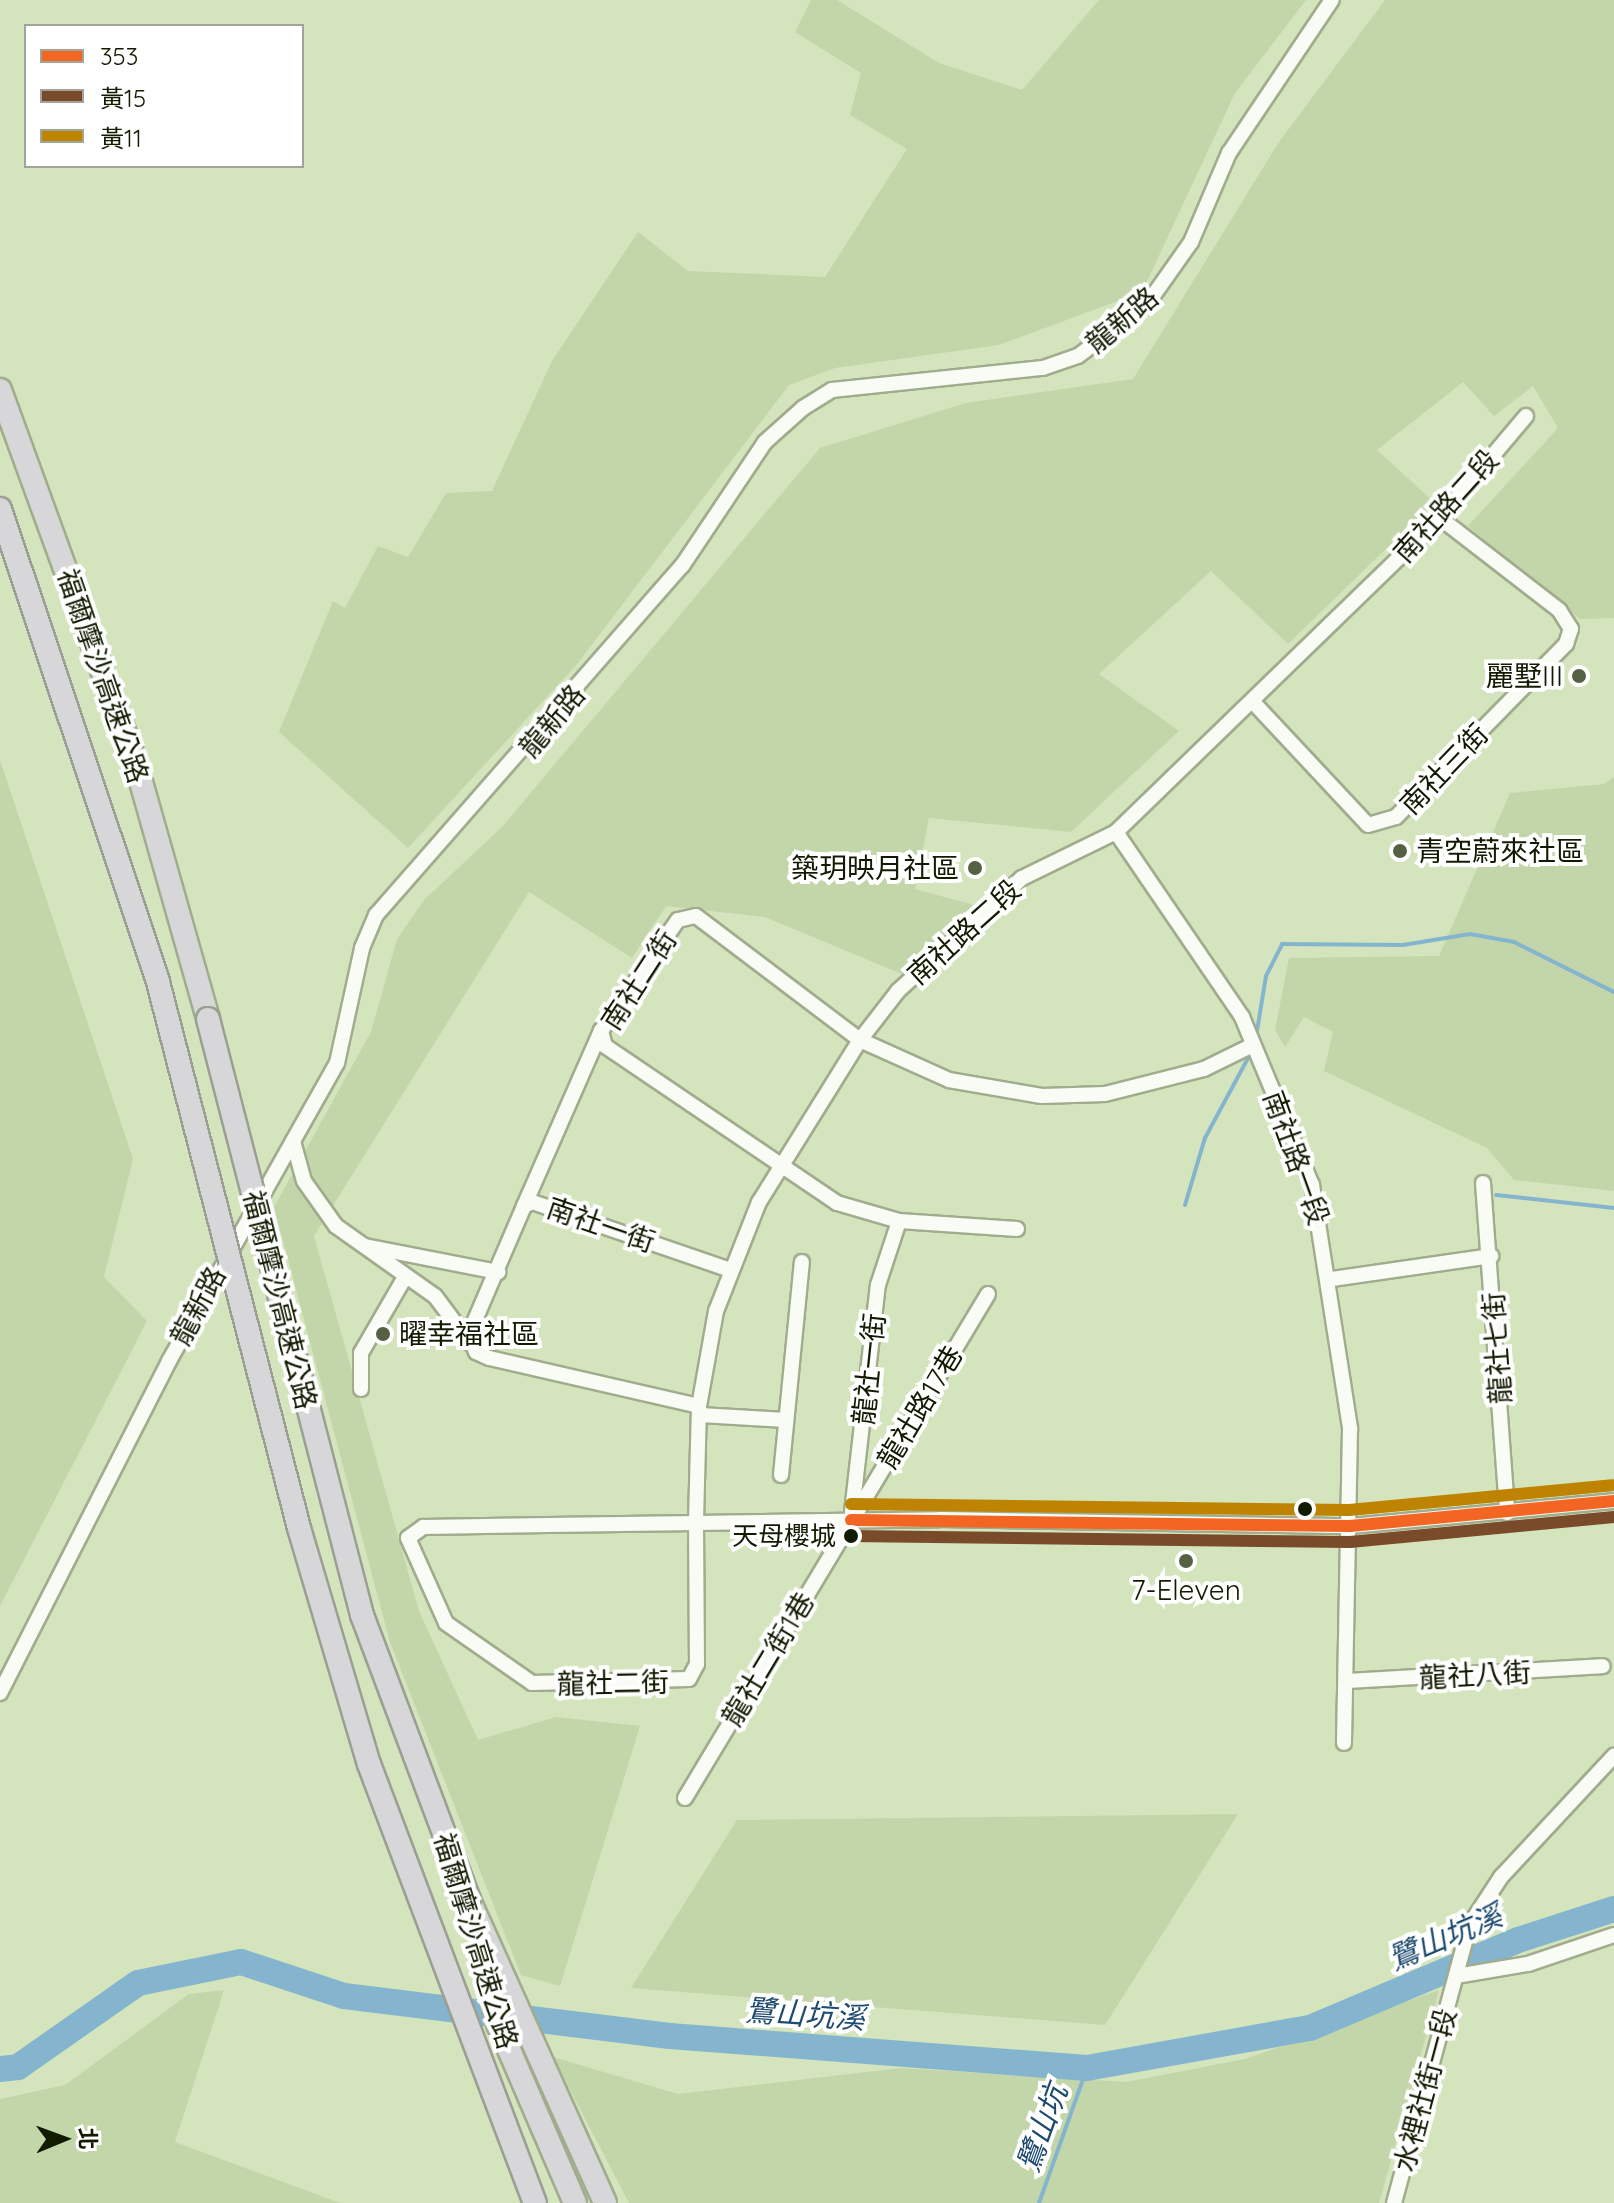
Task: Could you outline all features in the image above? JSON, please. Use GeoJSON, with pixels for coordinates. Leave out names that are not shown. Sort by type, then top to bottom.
{"type":"FeatureCollection","features":[{"type":"Feature","properties":{"kind":"highway","name":"福爾摩沙高速公路"},"geometry":{"type":"LineString","coordinates":[[0,390],[136,764],[362,1615],[469,1900],[498,2024],[575,2203]]}},
{"type":"Feature","properties":{"kind":"highway","name":"福爾摩沙高速公路"},"geometry":{"type":"LineString","coordinates":[[0,509],[158,982],[299,1528],[369,1764],[535,2203]]}},
{"type":"Feature","properties":{"kind":"highway"},"geometry":{"type":"LineString","coordinates":[[469,1900],[573,2145],[605,2203]]}},
{"type":"Feature","properties":{"kind":"street","name":"龍新路"},"geometry":{"type":"LineString","coordinates":[[0,1693],[176,1348],[293,1141],[348,1036],[362,948],[376,915],[682,566],[765,442],[832,390],[1043,368],[1113,335],[1164,285],[1229,153],[1332,0]]}},
{"type":"Feature","properties":{"kind":"street","name":"南社路二段"},"geometry":{"type":"LineString","coordinates":[[696,1523],[699,1411],[728,1269],[759,1202],[784,1172],[860,1040],[898,991],[1022,878],[1116,832],[1440,518],[1526,416]]}},
{"type":"Feature","properties":{"kind":"street","name":"南社三街"},"geometry":{"type":"LineString","coordinates":[[1253,702],[1368,825],[1396,817],[1566,644],[1571,629],[1559,610],[1440,518]]}},
{"type":"Feature","properties":{"kind":"street","name":"南社路一段"},"geometry":{"type":"LineString","coordinates":[[1116,832],[1203,954],[1253,1045],[1312,1185],[1332,1279],[1350,1429],[1350,1526]]}},
{"type":"Feature","properties":{"kind":"street","name":"南社二街"},"geometry":{"type":"LineString","coordinates":[[1017,1229],[899,1221],[837,1203],[784,1172],[605,1046],[601,1031],[678,920],[696,916],[860,1040],[949,1080],[1042,1096],[1150,1086],[1253,1045]]}},
{"type":"Feature","properties":{"kind":"street"},"geometry":{"type":"LineString","coordinates":[[524,1206],[601,1031]]}},
{"type":"Feature","properties":{"kind":"street"},"geometry":{"type":"LineString","coordinates":[[293,1141],[310,1194],[353,1242],[435,1296],[470,1343],[489,1358],[699,1411],[786,1420]]}},
{"type":"Feature","properties":{"kind":"street","name":"龍社七街"},"geometry":{"type":"LineString","coordinates":[[1483,1183],[1491,1256],[1507,1513]]}},
{"type":"Feature","properties":{"kind":"street","name":"南社一街"},"geometry":{"type":"LineString","coordinates":[[470,1343],[524,1206],[541,1202],[728,1269]]}},
{"type":"Feature","properties":{"kind":"street","name":"龍社一街"},"geometry":{"type":"LineString","coordinates":[[851,1520],[878,1285],[899,1221]]}},
{"type":"Feature","properties":{"kind":"street"},"geometry":{"type":"LineString","coordinates":[[353,1242],[498,1272]]}},
{"type":"Feature","properties":{"kind":"street"},"geometry":{"type":"LineString","coordinates":[[1332,1279],[1491,1256]]}},
{"type":"Feature","properties":{"kind":"street"},"geometry":{"type":"LineString","coordinates":[[781,1475],[802,1262]]}},
{"type":"Feature","properties":{"kind":"street"},"geometry":{"type":"LineString","coordinates":[[361,1389],[361,1353],[405,1277]]}},
{"type":"Feature","properties":{"kind":"street","name":"龍社路17巷"},"geometry":{"type":"LineString","coordinates":[[851,1520],[988,1294]]}},
{"type":"Feature","properties":{"kind":"street","name":"龍社二街"},"geometry":{"type":"LineString","coordinates":[[696,1523],[697,1664],[679,1683],[532,1683],[446,1623],[408,1538],[423,1527],[851,1520],[1350,1526],[1614,1501]]}},
{"type":"Feature","properties":{"kind":"street","name":"龍社二街1巷"},"geometry":{"type":"LineString","coordinates":[[685,1798],[851,1520]]}},
{"type":"Feature","properties":{"kind":"street"},"geometry":{"type":"LineString","coordinates":[[1344,1743],[1350,1526]]}},
{"type":"Feature","properties":{"kind":"street","name":"龍社八街"},"geometry":{"type":"LineString","coordinates":[[1346,1681],[1603,1666]]}},
{"type":"Feature","properties":{"kind":"street","name":"水裡社街一段"},"geometry":{"type":"LineString","coordinates":[[1394,2203],[1469,1926],[1501,1877],[1614,1756]]}},
{"type":"Feature","properties":{"kind":"street"},"geometry":{"type":"LineString","coordinates":[[1456,1976],[1528,1964],[1614,1935]]}},
{"type":"Feature","properties":{"kind":"green space"},"geometry":{"type":"Polygon","coordinates":[[[811,0],[837,0],[939,63],[1022,90],[1099,0],[1306,0],[1235,93],[1142,292],[999,345],[835,368],[789,385],[578,663],[408,848],[279,732],[333,601],[345,608],[378,546],[408,557],[446,493],[492,491],[552,361],[638,232],[688,271],[825,277],[907,149],[850,115],[861,73],[795,32],[811,0]]]}},
{"type":"Feature","properties":{"kind":"green space"},"geometry":{"type":"Polygon","coordinates":[[[1385,0],[1614,0],[1614,618],[1580,619],[1468,526],[1558,428],[1533,386],[1494,416],[1463,382],[1377,450],[1434,502],[1288,644],[1211,571],[1099,674],[1179,731],[1071,832],[929,818],[915,889],[981,907],[902,974],[765,917],[666,906],[632,958],[529,892],[314,1236],[419,1611],[478,1740],[556,1717],[640,1726],[560,1986],[521,1975],[390,1642],[274,1207],[371,1032],[397,939],[424,900],[503,826],[820,448],[966,403],[1133,379],[1279,142],[1385,0]]]}},
{"type":"Feature","properties":{"kind":"green space"},"geometry":{"type":"Polygon","coordinates":[[[0,760],[133,1159],[104,1277],[147,1321],[0,1606],[0,760]]]}},
{"type":"Feature","properties":{"kind":"green space"},"geometry":{"type":"Polygon","coordinates":[[[1614,777],[1614,1191],[1514,1180],[1487,1148],[1324,1071],[1333,1032],[1304,1017],[1285,1047],[1275,1030],[1289,958],[1439,956],[1510,793],[1604,784],[1614,777]]]}},
{"type":"Feature","properties":{"kind":"green space"},"geometry":{"type":"Polygon","coordinates":[[[1238,1814],[1105,2025],[631,1988],[737,1820],[1238,1814]]]}},
{"type":"Feature","properties":{"kind":"green space"},"geometry":{"type":"Polygon","coordinates":[[[224,1990],[175,2142],[340,2203],[0,2203],[0,2099],[65,2085],[189,1994],[224,1990]]]}},
{"type":"Feature","properties":{"kind":"green space"},"geometry":{"type":"Polygon","coordinates":[[[1439,1990],[1379,2203],[629,2203],[553,2057],[678,2094],[901,2068],[1126,2082],[1245,2059],[1439,1990]]]}},
{"type":"Feature","properties":{"kind":"waterway"},"geometry":{"type":"LineString","coordinates":[[1257,1031],[1266,976],[1282,944],[1403,945],[1470,934],[1514,942],[1614,992]]}},
{"type":"Feature","properties":{"kind":"waterway"},"geometry":{"type":"LineString","coordinates":[[1185,1205],[1205,1138],[1248,1058]]}},
{"type":"Feature","properties":{"kind":"waterway"},"geometry":{"type":"LineString","coordinates":[[1496,1195],[1614,1208]]}},
{"type":"Feature","properties":{"kind":"waterway","name":"鷺山坑溪"},"geometry":{"type":"LineString","coordinates":[[0,2069],[18,2067],[138,1983],[241,1962],[344,1996],[670,2036],[1087,2068],[1310,2028],[1518,1940],[1614,1909]]}},
{"type":"Feature","properties":{"kind":"waterway","name":"鷺山坑"},"geometry":{"type":"LineString","coordinates":[[1039,2203],[1087,2068]]}},
{"type":"Feature","properties":{"kind":"transit line","name":"黃11"},"geometry":{"type":"LineString","coordinates":[[851,1504],[1349,1510],[1612,1485]]}},
{"type":"Feature","properties":{"kind":"transit line","name":"353"},"geometry":{"type":"LineString","coordinates":[[851,1520],[1350,1526],[1614,1501]]}},
{"type":"Feature","properties":{"kind":"transit line","name":"黃15"},"geometry":{"type":"LineString","coordinates":[[851,1536],[1350,1542],[1614,1517]]}},
{"type":"Feature","properties":{"kind":"place","name":"麗墅III"},"geometry":{"type":"Point","coordinates":[1579,676]}},
{"type":"Feature","properties":{"kind":"place","name":"青空蔚來社區"},"geometry":{"type":"Point","coordinates":[1400,851]}},
{"type":"Feature","properties":{"kind":"place","name":"築玥映月社區"},"geometry":{"type":"Point","coordinates":[975,868]}},
{"type":"Feature","properties":{"kind":"place","name":"曜幸福社區"},"geometry":{"type":"Point","coordinates":[383,1334]}},
{"type":"Feature","properties":{"kind":"place","name":"天母櫻城"},"geometry":{"type":"Point","coordinates":[851,1536]}},
{"type":"Feature","properties":{"kind":"place","name":"7-Eleven"},"geometry":{"type":"Point","coordinates":[1186,1561]}}]}
